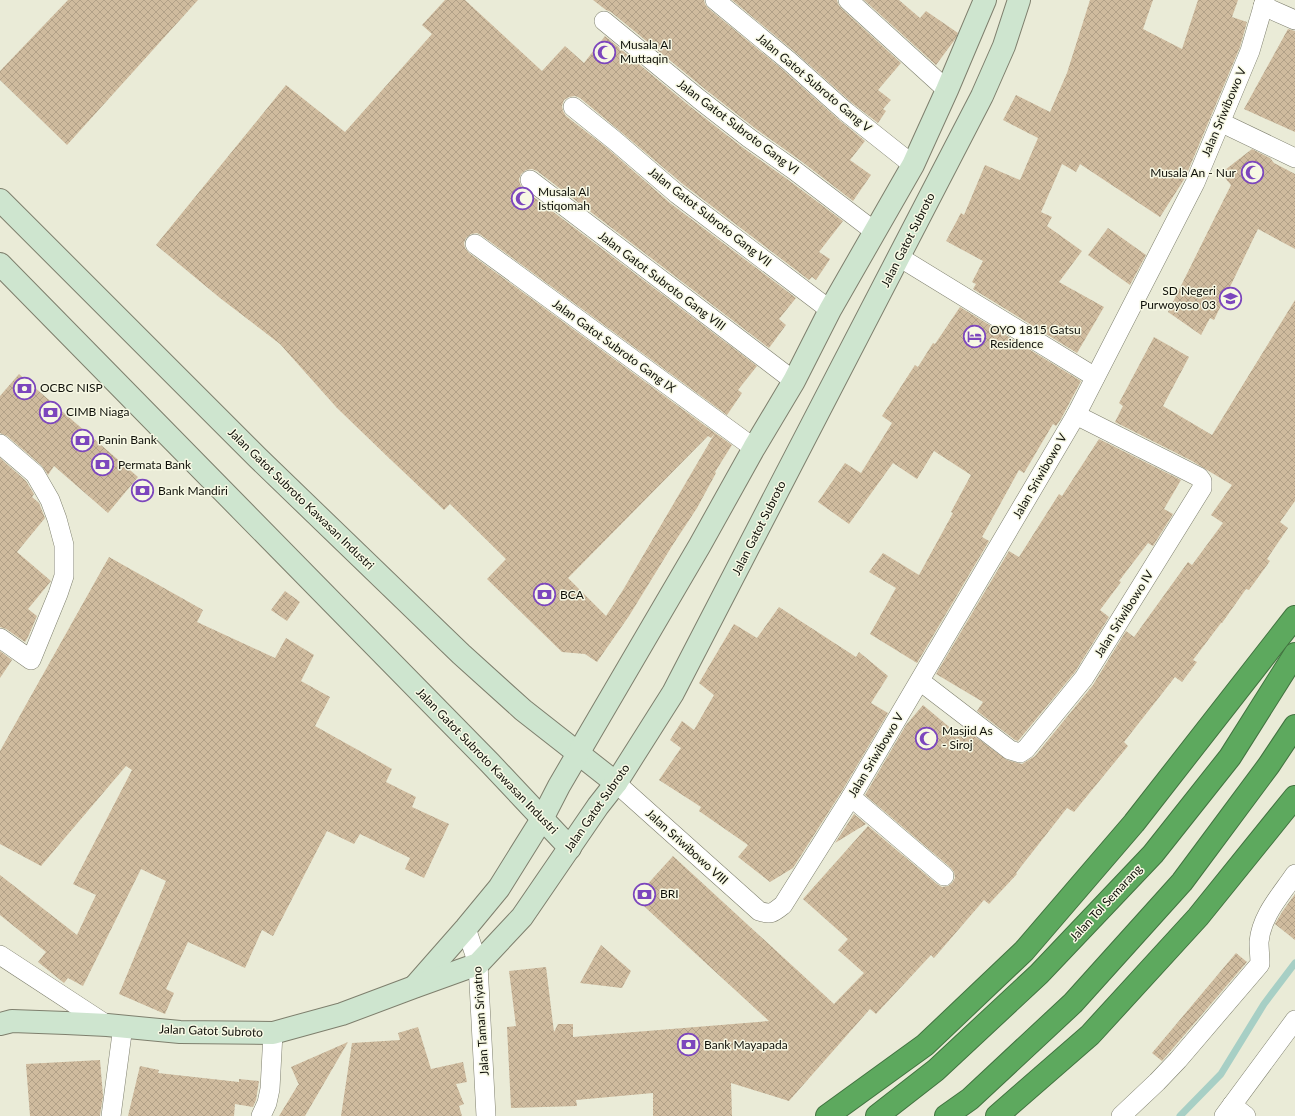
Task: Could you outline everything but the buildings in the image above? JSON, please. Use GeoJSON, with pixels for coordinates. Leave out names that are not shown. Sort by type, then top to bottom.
{"type":"FeatureCollection","features":[{"type":"Feature","properties":{"kind":"highway"},"geometry":{"type":"LineString","coordinates":[[828,1116],[926,1045],[1024,951],[1134,823],[1295,617]]}},
{"type":"Feature","properties":{"kind":"highway","name":"Jalan Tol Semarang"},"geometry":{"type":"LineString","coordinates":[[877,1116],[936,1070],[1039,974],[1153,854],[1230,757],[1295,654]]}},
{"type":"Feature","properties":{"kind":"highway"},"geometry":{"type":"LineString","coordinates":[[946,1116],[970,1099],[1073,1003],[1182,882],[1269,765],[1295,726]]}},
{"type":"Feature","properties":{"kind":"highway"},"geometry":{"type":"LineString","coordinates":[[998,1116],[1090,1035],[1198,917],[1295,797]]}},
{"type":"Feature","properties":{"kind":"street","name":"Jalan Gatot Subroto Gang V"},"geometry":{"type":"LineString","coordinates":[[715,0],[846,111],[913,164]]}},
{"type":"Feature","properties":{"kind":"street"},"geometry":{"type":"LineString","coordinates":[[848,0],[944,87],[975,0]]}},
{"type":"Feature","properties":{"kind":"street","name":"Jalan Gatot Subroto"},"geometry":{"type":"LineString","coordinates":[[414,987],[499,888],[542,819],[578,752],[700,545],[754,448],[794,381],[830,310],[913,164],[944,87],[985,0]]}},
{"type":"Feature","properties":{"kind":"street","name":"Jalan Gatot Subroto"},"geometry":{"type":"LineString","coordinates":[[0,1024],[12,1021],[115,1026],[180,1032],[273,1033],[342,1014],[478,964],[522,917],[598,806],[616,783],[673,693],[982,96],[1004,46],[1020,0]]}},
{"type":"Feature","properties":{"kind":"street"},"geometry":{"type":"LineString","coordinates":[[1264,3],[1295,20]]}},
{"type":"Feature","properties":{"kind":"street","name":"Jalan Sriwibowo V"},"geometry":{"type":"LineString","coordinates":[[758,911],[767,914],[774,912],[783,905],[850,798],[920,681],[1076,415],[1195,183],[1250,51],[1264,3]]}},
{"type":"Feature","properties":{"kind":"street","name":"Jalan Gatot Subroto Gang VI"},"geometry":{"type":"LineString","coordinates":[[604,21],[698,99],[874,231]]}},
{"type":"Feature","properties":{"kind":"street","name":"Jalan Gatot Subroto Gang VII"},"geometry":{"type":"LineString","coordinates":[[573,107],[677,194],[830,310]]}},
{"type":"Feature","properties":{"kind":"street"},"geometry":{"type":"LineString","coordinates":[[1220,122],[1295,158]]}},
{"type":"Feature","properties":{"kind":"street","name":"Jalan Gatot Subroto Gang VIII"},"geometry":{"type":"LineString","coordinates":[[530,180],[794,381]]}},
{"type":"Feature","properties":{"kind":"street","name":"Jalan Gatot Subroto Kawasan Industri"},"geometry":{"type":"LineString","coordinates":[[0,200],[258,458],[460,654],[523,710],[616,783]]}},
{"type":"Feature","properties":{"kind":"street","name":"Jalan Gatot Subroto Gang IX"},"geometry":{"type":"LineString","coordinates":[[475,244],[754,448]]}},
{"type":"Feature","properties":{"kind":"street"},"geometry":{"type":"LineString","coordinates":[[899,257],[1095,377]]}},
{"type":"Feature","properties":{"kind":"street","name":"Jalan Gatot Subroto Kawasan Industri"},"geometry":{"type":"LineString","coordinates":[[0,264],[485,758],[570,848]]}},
{"type":"Feature","properties":{"kind":"street","name":"Jalan Sriwibowo IV"},"geometry":{"type":"LineString","coordinates":[[920,681],[1010,750],[1020,753],[1026,749],[1084,678],[1202,488],[1202,481],[1199,477],[1076,415]]}},
{"type":"Feature","properties":{"kind":"street"},"geometry":{"type":"LineString","coordinates":[[0,638],[31,660],[64,576],[64,545],[50,500],[35,474],[1,455]]}},
{"type":"Feature","properties":{"kind":"street","name":"Jalan Sriwibowo VIII"},"geometry":{"type":"LineString","coordinates":[[616,783],[758,911]]}},
{"type":"Feature","properties":{"kind":"street"},"geometry":{"type":"LineString","coordinates":[[850,798],[944,876]]}},
{"type":"Feature","properties":{"kind":"street"},"geometry":{"type":"LineString","coordinates":[[1121,1116],[1178,1060],[1260,964],[1259,942],[1264,921],[1274,903],[1295,874]]}},
{"type":"Feature","properties":{"kind":"street","name":"Jalan Taman Sriyatno"},"geometry":{"type":"LineString","coordinates":[[466,928],[478,964],[486,1116]]}},
{"type":"Feature","properties":{"kind":"street"},"geometry":{"type":"LineString","coordinates":[[0,955],[115,1026],[111,1116]]}},
{"type":"Feature","properties":{"kind":"street"},"geometry":{"type":"LineString","coordinates":[[1234,1112],[1295,1020]]}},
{"type":"Feature","properties":{"kind":"street"},"geometry":{"type":"LineString","coordinates":[[261,1116],[267,1103],[270,1088],[273,1033]]}},
{"type":"Feature","properties":{"kind":"waterway"},"geometry":{"type":"LineString","coordinates":[[1180,1116],[1221,1074],[1264,1004],[1295,963]]}},
{"type":"Feature","properties":{"kind":"place","name":"Musala Al Muttaqin"},"geometry":{"type":"Point","coordinates":[605,52]}},
{"type":"Feature","properties":{"kind":"place","name":"Musala An - Nur"},"geometry":{"type":"Point","coordinates":[1252,173]}},
{"type":"Feature","properties":{"kind":"place","name":"Musala Al Istiqomah"},"geometry":{"type":"Point","coordinates":[522,199]}},
{"type":"Feature","properties":{"kind":"place","name":"SD Negeri Purwoyoso 03"},"geometry":{"type":"Point","coordinates":[1231,298]}},
{"type":"Feature","properties":{"kind":"place","name":"OYO 1815 Gatsu Residence"},"geometry":{"type":"Point","coordinates":[974,337]}},
{"type":"Feature","properties":{"kind":"place","name":"OCBC NISP"},"geometry":{"type":"Point","coordinates":[25,388]}},
{"type":"Feature","properties":{"kind":"place","name":"CIMB Niaga"},"geometry":{"type":"Point","coordinates":[51,412]}},
{"type":"Feature","properties":{"kind":"place","name":"Panin Bank"},"geometry":{"type":"Point","coordinates":[83,440]}},
{"type":"Feature","properties":{"kind":"place","name":"Permata Bank"},"geometry":{"type":"Point","coordinates":[103,465]}},
{"type":"Feature","properties":{"kind":"place","name":"Bank Mandiri"},"geometry":{"type":"Point","coordinates":[142,491]}},
{"type":"Feature","properties":{"kind":"place","name":"BCA"},"geometry":{"type":"Point","coordinates":[544,595]}},
{"type":"Feature","properties":{"kind":"place","name":"Masjid As - Siroj"},"geometry":{"type":"Point","coordinates":[926,738]}},
{"type":"Feature","properties":{"kind":"place","name":"BRI"},"geometry":{"type":"Point","coordinates":[644,894]}},
{"type":"Feature","properties":{"kind":"place","name":"Bank Mayapada"},"geometry":{"type":"Point","coordinates":[689,1045]}}]}
